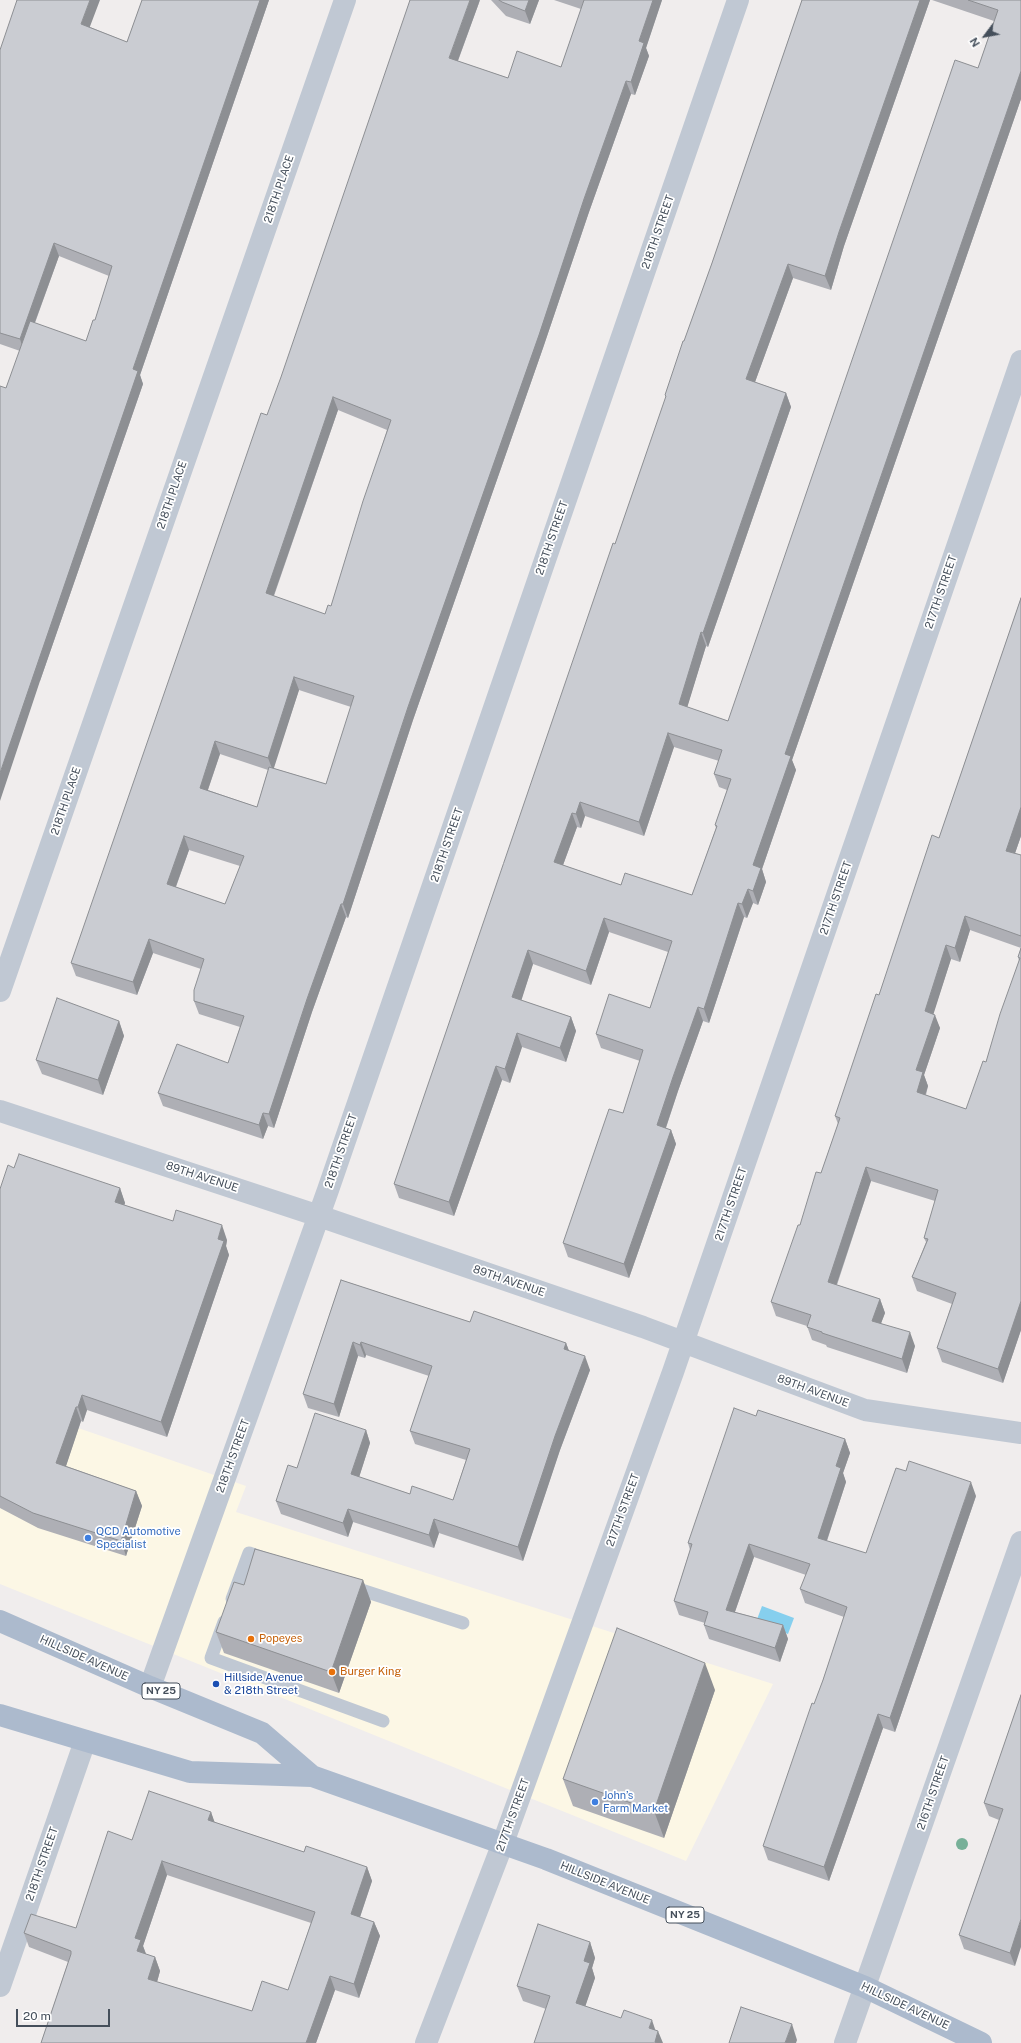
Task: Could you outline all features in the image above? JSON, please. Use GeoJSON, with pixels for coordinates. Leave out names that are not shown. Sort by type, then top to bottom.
{"type":"FeatureCollection","features":[{"type":"Feature","properties":{"kind":"main road","name":"HILLSIDE AVENUE"},"geometry":{"type":"LineString","coordinates":[[0,1621],[150,1687],[262,1733],[312,1776]]}},
{"type":"Feature","properties":{"kind":"main road","name":"HILLSIDE AVENUE"},"geometry":{"type":"LineString","coordinates":[[0,1715],[190,1772],[312,1776],[503,1843],[865,1987],[981,2043]]}},
{"type":"Feature","properties":{"kind":"street","name":"218TH PLACE"},"geometry":{"type":"LineString","coordinates":[[0,991],[345,0]]}},
{"type":"Feature","properties":{"kind":"street","name":"218TH STREET"},"geometry":{"type":"LineString","coordinates":[[150,1687],[319,1216],[738,0]]}},
{"type":"Feature","properties":{"kind":"street","name":"217TH STREET"},"geometry":{"type":"LineString","coordinates":[[426,2043],[503,1843],[683,1342],[1021,361]]}},
{"type":"Feature","properties":{"kind":"street","name":"89TH AVENUE"},"geometry":{"type":"LineString","coordinates":[[0,1111],[319,1216],[683,1342],[865,1410],[1021,1433]]}},
{"type":"Feature","properties":{"kind":"street","name":"216TH STREET"},"geometry":{"type":"LineString","coordinates":[[845,2043],[1021,1542]]}},
{"type":"Feature","properties":{"kind":"street","name":"218TH STREET"},"geometry":{"type":"LineString","coordinates":[[0,1986],[85,1741]]}},
{"type":"Feature","properties":{"kind":"lane"},"geometry":{"type":"LineString","coordinates":[[278,1563],[249,1553],[211,1658],[383,1721]]}},
{"type":"Feature","properties":{"kind":"lane"},"geometry":{"type":"LineString","coordinates":[[337,1582],[462,1623]]}},
{"type":"Feature","properties":{"kind":"shaded area"},"geometry":{"type":"Polygon","coordinates":[[[0,1401],[246,1486],[236,1512],[773,1684],[686,1861],[0,1584],[0,1401]]]}},
{"type":"Feature","properties":{"kind":"water"},"geometry":{"type":"Polygon","coordinates":[[[762,1606],[794,1618],[788,1634],[756,1622],[762,1606]]]}},
{"type":"Feature","properties":{"kind":"building"},"geometry":{"type":"Polygon","coordinates":[[[17,0],[90,0],[81,24],[127,42],[142,0],[260,0],[133,369],[138,371],[0,773],[0,386],[6,388],[30,321],[86,341],[93,320],[95,320],[112,266],[54,243],[20,339],[0,333],[0,50],[17,0]]]}},
{"type":"Feature","properties":{"kind":"building"},"geometry":{"type":"Polygon","coordinates":[[[410,0],[470,0],[449,58],[508,78],[517,51],[561,67],[584,0],[653,0],[639,41],[644,43],[631,82],[626,81],[584,199],[539,335],[408,707],[343,904],[341,904],[307,999],[269,1114],[263,1113],[259,1125],[158,1093],[177,1044],[228,1063],[244,1016],[194,1001],[194,990],[204,959],[149,939],[133,982],[71,963],[261,413],[267,415],[410,0]],[[333,397],[266,593],[325,614],[328,605],[331,606],[363,501],[391,420],[333,397]],[[294,677],[268,758],[215,741],[200,788],[257,807],[269,767],[326,784],[354,696],[294,677]],[[184,836],[167,884],[225,904],[244,856],[184,836]]]}},
{"type":"Feature","properties":{"kind":"building"},"geometry":{"type":"Polygon","coordinates":[[[499,0],[529,0],[525,11],[499,0]]]}},
{"type":"Feature","properties":{"kind":"building"},"geometry":{"type":"Polygon","coordinates":[[[802,0],[920,0],[825,276],[788,264],[746,379],[786,393],[703,633],[701,632],[679,704],[728,721],[955,60],[978,68],[998,10],[968,0],[1021,0],[1021,71],[785,754],[791,756],[753,865],[761,868],[753,891],[748,889],[742,904],[738,903],[704,1009],[698,1007],[657,1125],[671,1130],[624,1264],[563,1243],[609,1109],[623,1113],[643,1050],[596,1034],[609,994],[650,1008],[672,941],[604,918],[586,971],[528,950],[512,997],[571,1017],[560,1048],[517,1033],[505,1069],[496,1066],[449,1202],[394,1184],[613,543],[615,544],[666,396],[665,395],[683,341],[712,263],[802,0]],[[668,733],[639,822],[580,802],[576,814],[572,813],[554,862],[621,885],[625,873],[692,895],[717,826],[715,825],[731,779],[714,774],[722,750],[668,733]]]}},
{"type":"Feature","properties":{"kind":"building"},"geometry":{"type":"Polygon","coordinates":[[[1021,598],[1021,807],[1006,851],[1021,855],[1021,936],[965,916],[955,948],[946,945],[925,1011],[935,1015],[916,1070],[923,1072],[917,1092],[966,1109],[983,1061],[986,1062],[1000,1014],[1020,958],[1018,957],[1021,948],[1021,1301],[998,1369],[937,1348],[956,1293],[912,1277],[928,1239],[924,1238],[938,1190],[866,1167],[828,1282],[880,1299],[872,1321],[910,1332],[902,1359],[807,1327],[811,1315],[771,1302],[798,1225],[800,1225],[816,1172],[821,1173],[840,1118],[835,1116],[876,994],[879,995],[932,835],[939,838],[1021,598]]]}},
{"type":"Feature","properties":{"kind":"building"},"geometry":{"type":"Polygon","coordinates":[[[57,998],[119,1021],[98,1080],[36,1060],[57,998]]]}},
{"type":"Feature","properties":{"kind":"building"},"geometry":{"type":"Polygon","coordinates":[[[19,1154],[120,1188],[115,1202],[173,1221],[176,1210],[222,1225],[218,1239],[224,1241],[161,1422],[82,1395],[78,1407],[76,1407],[56,1463],[136,1491],[121,1541],[33,1513],[0,1496],[0,1189],[8,1165],[14,1168],[19,1154]]]}},
{"type":"Feature","properties":{"kind":"building"},"geometry":{"type":"Polygon","coordinates":[[[341,1280],[470,1322],[474,1311],[566,1343],[564,1349],[585,1356],[555,1436],[518,1547],[434,1519],[429,1535],[348,1509],[343,1523],[276,1501],[288,1465],[297,1468],[315,1413],[366,1430],[351,1474],[410,1494],[412,1486],[453,1500],[470,1449],[410,1431],[432,1366],[361,1342],[360,1345],[353,1342],[334,1404],[303,1394],[341,1280]]]}},
{"type":"Feature","properties":{"kind":"building"},"geometry":{"type":"Polygon","coordinates":[[[734,1408],[756,1416],[758,1410],[845,1439],[836,1466],[841,1468],[818,1538],[866,1553],[896,1468],[906,1471],[909,1461],[971,1482],[890,1718],[878,1714],[824,1867],[763,1846],[812,1703],[814,1704],[823,1680],[847,1607],[800,1589],[810,1564],[749,1544],[726,1610],[783,1625],[775,1648],[704,1625],[708,1612],[674,1601],[692,1544],[688,1543],[734,1408]]]}},
{"type":"Feature","properties":{"kind":"building"},"geometry":{"type":"Polygon","coordinates":[[[255,1549],[363,1580],[331,1672],[216,1632],[234,1582],[244,1585],[255,1549]]]}},
{"type":"Feature","properties":{"kind":"building"},"geometry":{"type":"Polygon","coordinates":[[[617,1628],[705,1663],[654,1811],[563,1779],[617,1628]]]}},
{"type":"Feature","properties":{"kind":"building"},"geometry":{"type":"Polygon","coordinates":[[[1021,1695],[1021,1919],[1010,1953],[959,1935],[1003,1809],[984,1803],[1021,1695]]]}},
{"type":"Feature","properties":{"kind":"building"},"geometry":{"type":"Polygon","coordinates":[[[149,1791],[211,1812],[208,1820],[304,1852],[306,1846],[367,1867],[351,1914],[374,1922],[354,1984],[330,1976],[306,2043],[41,2043],[71,1951],[24,1933],[31,1914],[76,1928],[108,1831],[132,1840],[149,1791]],[[162,1861],[135,1938],[141,1940],[137,1951],[155,1957],[148,1979],[252,2011],[262,1981],[288,1990],[315,1912],[162,1861]]]}},
{"type":"Feature","properties":{"kind":"building"},"geometry":{"type":"Polygon","coordinates":[[[538,1924],[590,1942],[584,1961],[590,1963],[576,2003],[621,2018],[624,2010],[652,2020],[649,2028],[658,2031],[655,2042],[657,2043],[534,2043],[550,1996],[517,1986],[538,1924]]]}},
{"type":"Feature","properties":{"kind":"building"},"geometry":{"type":"Polygon","coordinates":[[[741,2007],[792,2024],[785,2043],[729,2043],[741,2007]]]}},
{"type":"Feature","properties":{"kind":"place","name":"QCD Automotive Specialist"},"geometry":{"type":"Point","coordinates":[88,1538]}},
{"type":"Feature","properties":{"kind":"place","name":"Popeyes"},"geometry":{"type":"Point","coordinates":[251,1639]}},
{"type":"Feature","properties":{"kind":"place","name":"Burger King"},"geometry":{"type":"Point","coordinates":[332,1672]}},
{"type":"Feature","properties":{"kind":"place","name":"Hillside Avenue & 218th Street"},"geometry":{"type":"Point","coordinates":[216,1684]}},
{"type":"Feature","properties":{"kind":"place","name":"John’s Farm Market"},"geometry":{"type":"Point","coordinates":[595,1802]}}]}
